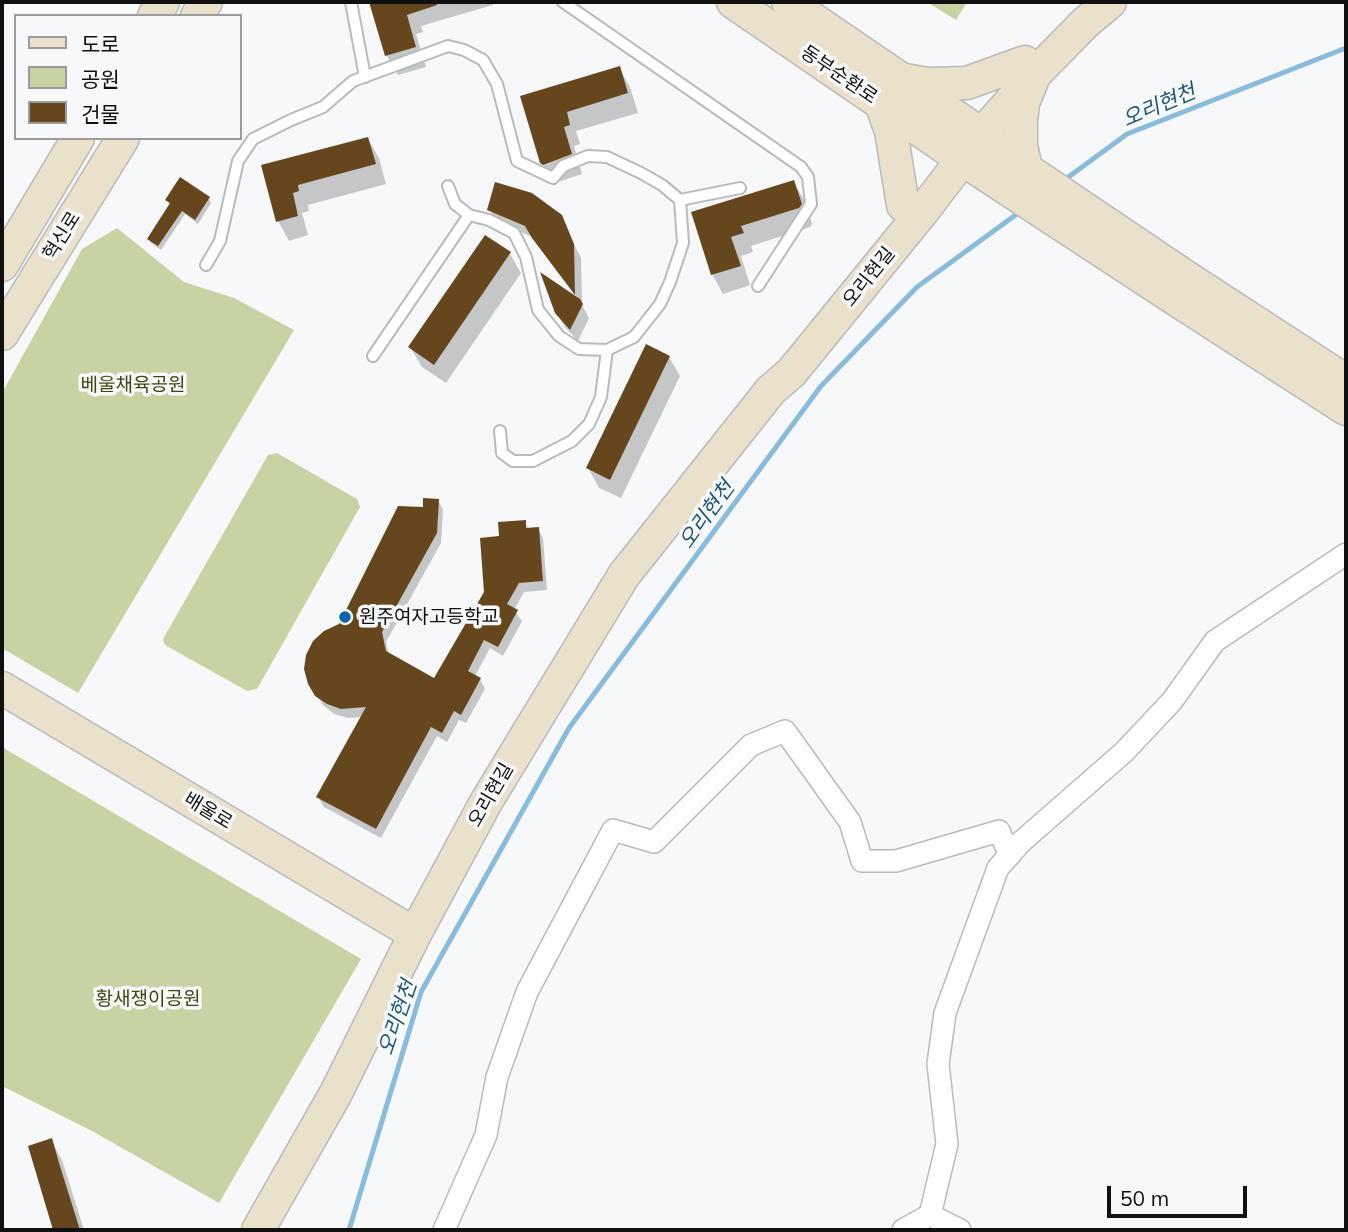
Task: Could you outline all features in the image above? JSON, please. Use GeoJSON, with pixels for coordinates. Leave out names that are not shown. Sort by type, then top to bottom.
{"type":"FeatureCollection","features":[{"type":"Feature","properties":{"kind":"street","name":"동부순환로"},"geometry":{"type":"LineString","coordinates":[[733,2],[890,91],[1179,287]]}},
{"type":"Feature","properties":{"kind":"street","name":"동부순환로"},"geometry":{"type":"LineString","coordinates":[[788,2],[890,91]]}},
{"type":"Feature","properties":{"kind":"street","name":"오리현길"},"geometry":{"type":"LineString","coordinates":[[258,1230],[336,1093],[415,934],[486,802],[624,575],[771,390],[780,369],[913,208],[963,141],[1088,2]]}},
{"type":"Feature","properties":{"kind":"street","name":"오리현길"},"geometry":{"type":"LineString","coordinates":[[1029,69],[1110,2]]}},
{"type":"Feature","properties":{"kind":"street"},"geometry":{"type":"LineString","coordinates":[[1029,69],[1023,103],[1018,179],[965,189],[913,208],[894,142],[890,91],[927,84],[967,83],[1029,69]]}},
{"type":"Feature","properties":{"kind":"street","name":"혁신로"},"geometry":{"type":"LineString","coordinates":[[2,265],[77,140]]}},
{"type":"Feature","properties":{"kind":"street","name":"혁신로"},"geometry":{"type":"LineString","coordinates":[[2,334],[122,140]]}},
{"type":"Feature","properties":{"kind":"street"},"geometry":{"type":"LineString","coordinates":[[61,166],[93,187]]}},
{"type":"Feature","properties":{"kind":"street"},"geometry":{"type":"LineString","coordinates":[[1179,287],[1346,381]]}},
{"type":"Feature","properties":{"kind":"street"},"geometry":{"type":"LineString","coordinates":[[1179,287],[1346,408]]}},
{"type":"Feature","properties":{"kind":"street"},"geometry":{"type":"LineString","coordinates":[[903,1230],[930,1215],[947,1144],[937,1064],[945,1013],[998,868],[1021,842],[1124,752],[1172,701],[1215,641],[1346,554]]}},
{"type":"Feature","properties":{"kind":"street","name":"배울로"},"geometry":{"type":"LineString","coordinates":[[2,688],[415,934]]}},
{"type":"Feature","properties":{"kind":"street"},"geometry":{"type":"LineString","coordinates":[[444,1230],[486,1135],[498,1077],[527,992],[613,830],[654,842],[751,745],[785,731],[850,822],[862,860],[897,860],[999,831],[1010,855]]}},
{"type":"Feature","properties":{"kind":"street"},"geometry":{"type":"LineString","coordinates":[[930,1215],[960,1230]]}},
{"type":"Feature","properties":{"kind":"lane"},"geometry":{"type":"LineString","coordinates":[[351,2],[365,77]]}},
{"type":"Feature","properties":{"kind":"lane"},"geometry":{"type":"LineString","coordinates":[[564,2],[801,167],[808,177],[811,204],[758,286]]}},
{"type":"Feature","properties":{"kind":"lane"},"geometry":{"type":"LineString","coordinates":[[206,265],[220,241],[238,161],[253,139],[323,107],[353,81],[447,46],[464,50],[483,60],[497,84],[517,161],[552,178],[563,166],[588,156],[607,157],[662,185],[680,200],[683,243],[660,304],[634,337],[607,350],[579,349],[559,336],[538,310],[526,257],[514,233],[489,220],[469,215],[455,204],[448,186]]}},
{"type":"Feature","properties":{"kind":"lane"},"geometry":{"type":"LineString","coordinates":[[680,200],[740,188]]}},
{"type":"Feature","properties":{"kind":"lane"},"geometry":{"type":"LineString","coordinates":[[373,356],[469,215]]}},
{"type":"Feature","properties":{"kind":"lane"},"geometry":{"type":"LineString","coordinates":[[500,431],[502,453],[513,461],[533,461],[572,441],[589,424],[601,397],[607,350]]}},
{"type":"Feature","properties":{"kind":"green space"},"geometry":{"type":"Polygon","coordinates":[[[927,2],[967,2],[956,20],[927,2]]]}},
{"type":"Feature","properties":{"kind":"green space","name":"베울채육공원"},"geometry":{"type":"Polygon","coordinates":[[[117,228],[184,282],[234,298],[294,330],[78,693],[2,648],[2,393],[82,249],[117,228]]]}},
{"type":"Feature","properties":{"kind":"green space"},"geometry":{"type":"Polygon","coordinates":[[[277,453],[357,499],[360,507],[257,689],[247,691],[165,645],[163,639],[268,455],[277,453]]]}},
{"type":"Feature","properties":{"kind":"green space","name":"황새쟁이공원"},"geometry":{"type":"Polygon","coordinates":[[[2,747],[361,959],[219,1203],[92,1131],[2,1086],[2,747]]]}},
{"type":"Feature","properties":{"kind":"building"},"geometry":{"type":"Polygon","coordinates":[[[369,2],[437,2],[437,5],[407,15],[416,47],[385,56],[369,2]]]}},
{"type":"Feature","properties":{"kind":"building"},"geometry":{"type":"Polygon","coordinates":[[[620,66],[628,93],[567,112],[570,125],[564,127],[572,154],[543,165],[540,163],[520,96],[620,66]]]}},
{"type":"Feature","properties":{"kind":"building"},"geometry":{"type":"Polygon","coordinates":[[[368,137],[376,164],[298,185],[299,191],[293,193],[298,216],[276,222],[261,165],[368,137]]]}},
{"type":"Feature","properties":{"kind":"building"},"geometry":{"type":"Polygon","coordinates":[[[180,177],[210,197],[195,220],[182,211],[158,246],[147,239],[170,203],[165,200],[180,177]]]}},
{"type":"Feature","properties":{"kind":"building"},"geometry":{"type":"Polygon","coordinates":[[[794,180],[802,204],[799,208],[741,226],[744,233],[731,237],[741,266],[711,275],[691,212],[794,180]]]}},
{"type":"Feature","properties":{"kind":"building"},"geometry":{"type":"Polygon","coordinates":[[[495,182],[532,193],[562,215],[574,244],[575,295],[525,226],[487,210],[495,182]]]}},
{"type":"Feature","properties":{"kind":"building"},"geometry":{"type":"Polygon","coordinates":[[[485,235],[511,252],[434,365],[408,347],[485,235]]]}},
{"type":"Feature","properties":{"kind":"building"},"geometry":{"type":"Polygon","coordinates":[[[540,272],[580,299],[583,304],[570,330],[555,313],[540,272]]]}},
{"type":"Feature","properties":{"kind":"building"},"geometry":{"type":"Polygon","coordinates":[[[646,344],[670,356],[610,480],[586,468],[646,344]]]}},
{"type":"Feature","properties":{"kind":"building","name":"원주여자고등학교"},"geometry":{"type":"Polygon","coordinates":[[[423,498],[439,499],[437,533],[382,632],[386,651],[434,678],[484,592],[480,538],[499,536],[498,522],[526,520],[526,528],[539,527],[543,581],[519,583],[507,604],[518,610],[498,647],[484,640],[468,671],[481,678],[461,715],[454,711],[442,733],[431,727],[376,829],[316,797],[366,707],[341,709],[327,704],[315,696],[304,669],[306,655],[313,641],[324,631],[339,624],[398,506],[423,507],[423,498]]]}},
{"type":"Feature","properties":{"kind":"building"},"geometry":{"type":"Polygon","coordinates":[[[52,1138],[80,1230],[53,1230],[28,1146],[52,1138]]]}},
{"type":"Feature","properties":{"kind":"waterway","name":"오리현천"},"geometry":{"type":"LineString","coordinates":[[1063,181],[1127,134],[1346,48]]}},
{"type":"Feature","properties":{"kind":"waterway","name":"오리현천"},"geometry":{"type":"LineString","coordinates":[[349,1230],[421,992],[569,728],[821,386],[917,287],[1021,211]]}},
{"type":"Feature","properties":{"kind":"place","name":"원주여자고등학교"},"geometry":{"type":"Point","coordinates":[345,617]}}]}
